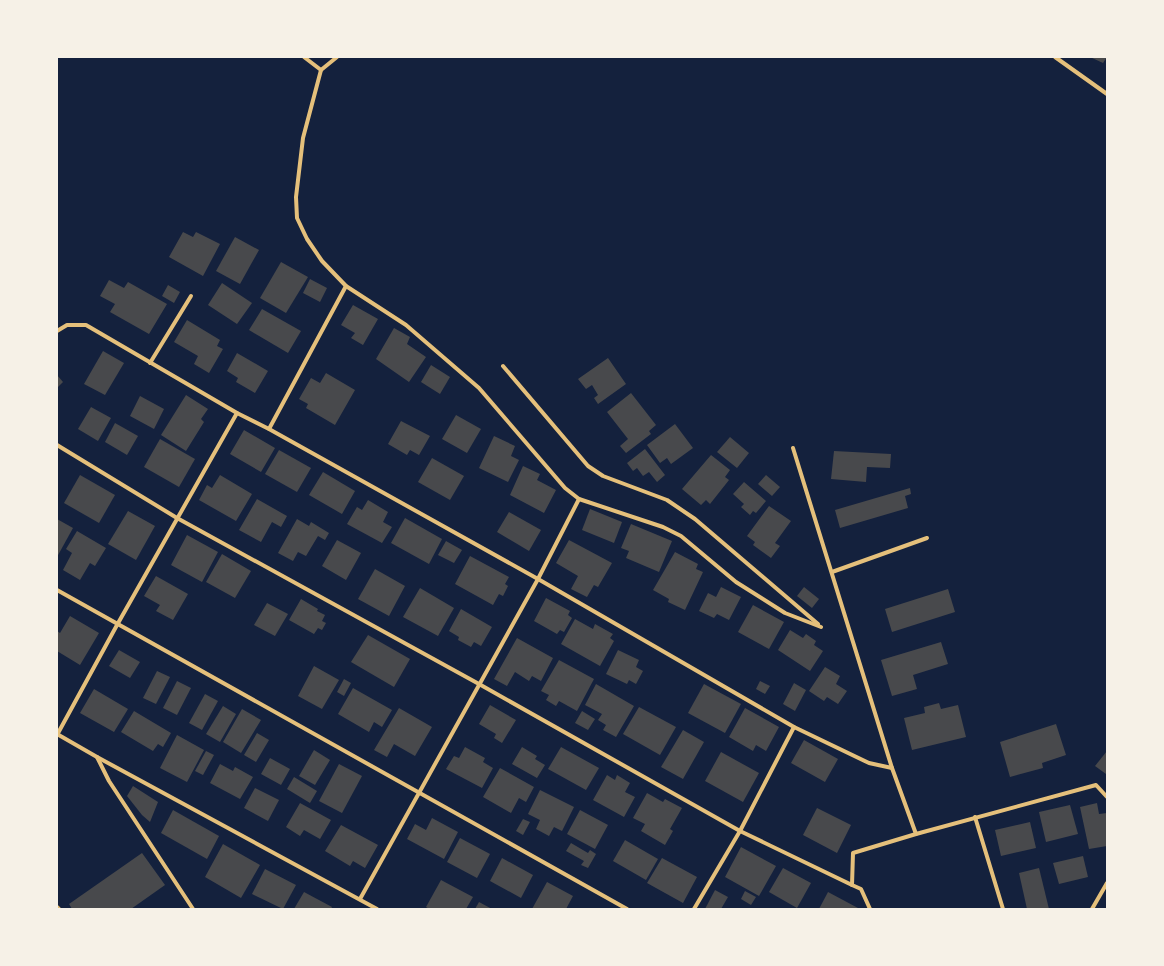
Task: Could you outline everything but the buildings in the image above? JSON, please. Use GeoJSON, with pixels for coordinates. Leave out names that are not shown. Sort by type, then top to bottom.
{"type":"FeatureCollection","features":[{"type":"Feature","properties":{"kind":"street"},"geometry":{"type":"LineString","coordinates":[[304,57],[321,70]]}},
{"type":"Feature","properties":{"kind":"street"},"geometry":{"type":"LineString","coordinates":[[337,57],[321,70],[303,138],[296,197],[297,218],[314,250],[346,286],[406,325],[479,388],[564,488],[579,499],[663,527],[681,536],[736,582],[785,613],[821,627],[695,519],[667,500],[603,476],[588,466],[503,366]]}},
{"type":"Feature","properties":{"kind":"street"},"geometry":{"type":"LineString","coordinates":[[1055,57],[1107,94]]}},
{"type":"Feature","properties":{"kind":"street"},"geometry":{"type":"LineString","coordinates":[[270,429],[346,286]]}},
{"type":"Feature","properties":{"kind":"street"},"geometry":{"type":"LineString","coordinates":[[150,362],[190,296]]}},
{"type":"Feature","properties":{"kind":"street"},"geometry":{"type":"LineString","coordinates":[[57,331],[67,325],[86,325],[237,413],[270,429],[538,579],[794,727],[869,762],[892,768]]}},
{"type":"Feature","properties":{"kind":"street"},"geometry":{"type":"LineString","coordinates":[[237,413],[57,734],[377,909]]}},
{"type":"Feature","properties":{"kind":"street"},"geometry":{"type":"LineString","coordinates":[[57,445],[177,518],[479,684],[740,831],[861,889],[870,909]]}},
{"type":"Feature","properties":{"kind":"street"},"geometry":{"type":"LineString","coordinates":[[793,448],[892,768],[916,834]]}},
{"type":"Feature","properties":{"kind":"street"},"geometry":{"type":"LineString","coordinates":[[360,899],[538,579],[579,499]]}},
{"type":"Feature","properties":{"kind":"street"},"geometry":{"type":"LineString","coordinates":[[832,572],[927,538]]}},
{"type":"Feature","properties":{"kind":"street"},"geometry":{"type":"LineString","coordinates":[[57,590],[117,625],[627,909]]}},
{"type":"Feature","properties":{"kind":"street"},"geometry":{"type":"LineString","coordinates":[[694,909],[740,831],[794,727]]}},
{"type":"Feature","properties":{"kind":"street"},"geometry":{"type":"LineString","coordinates":[[97,757],[108,781],[193,909]]}},
{"type":"Feature","properties":{"kind":"street"},"geometry":{"type":"LineString","coordinates":[[852,885],[853,853],[1096,784],[1107,796]]}},
{"type":"Feature","properties":{"kind":"street"},"geometry":{"type":"LineString","coordinates":[[976,817],[1003,909]]}},
{"type":"Feature","properties":{"kind":"street"},"geometry":{"type":"LineString","coordinates":[[1092,909],[1107,882]]}}]}
